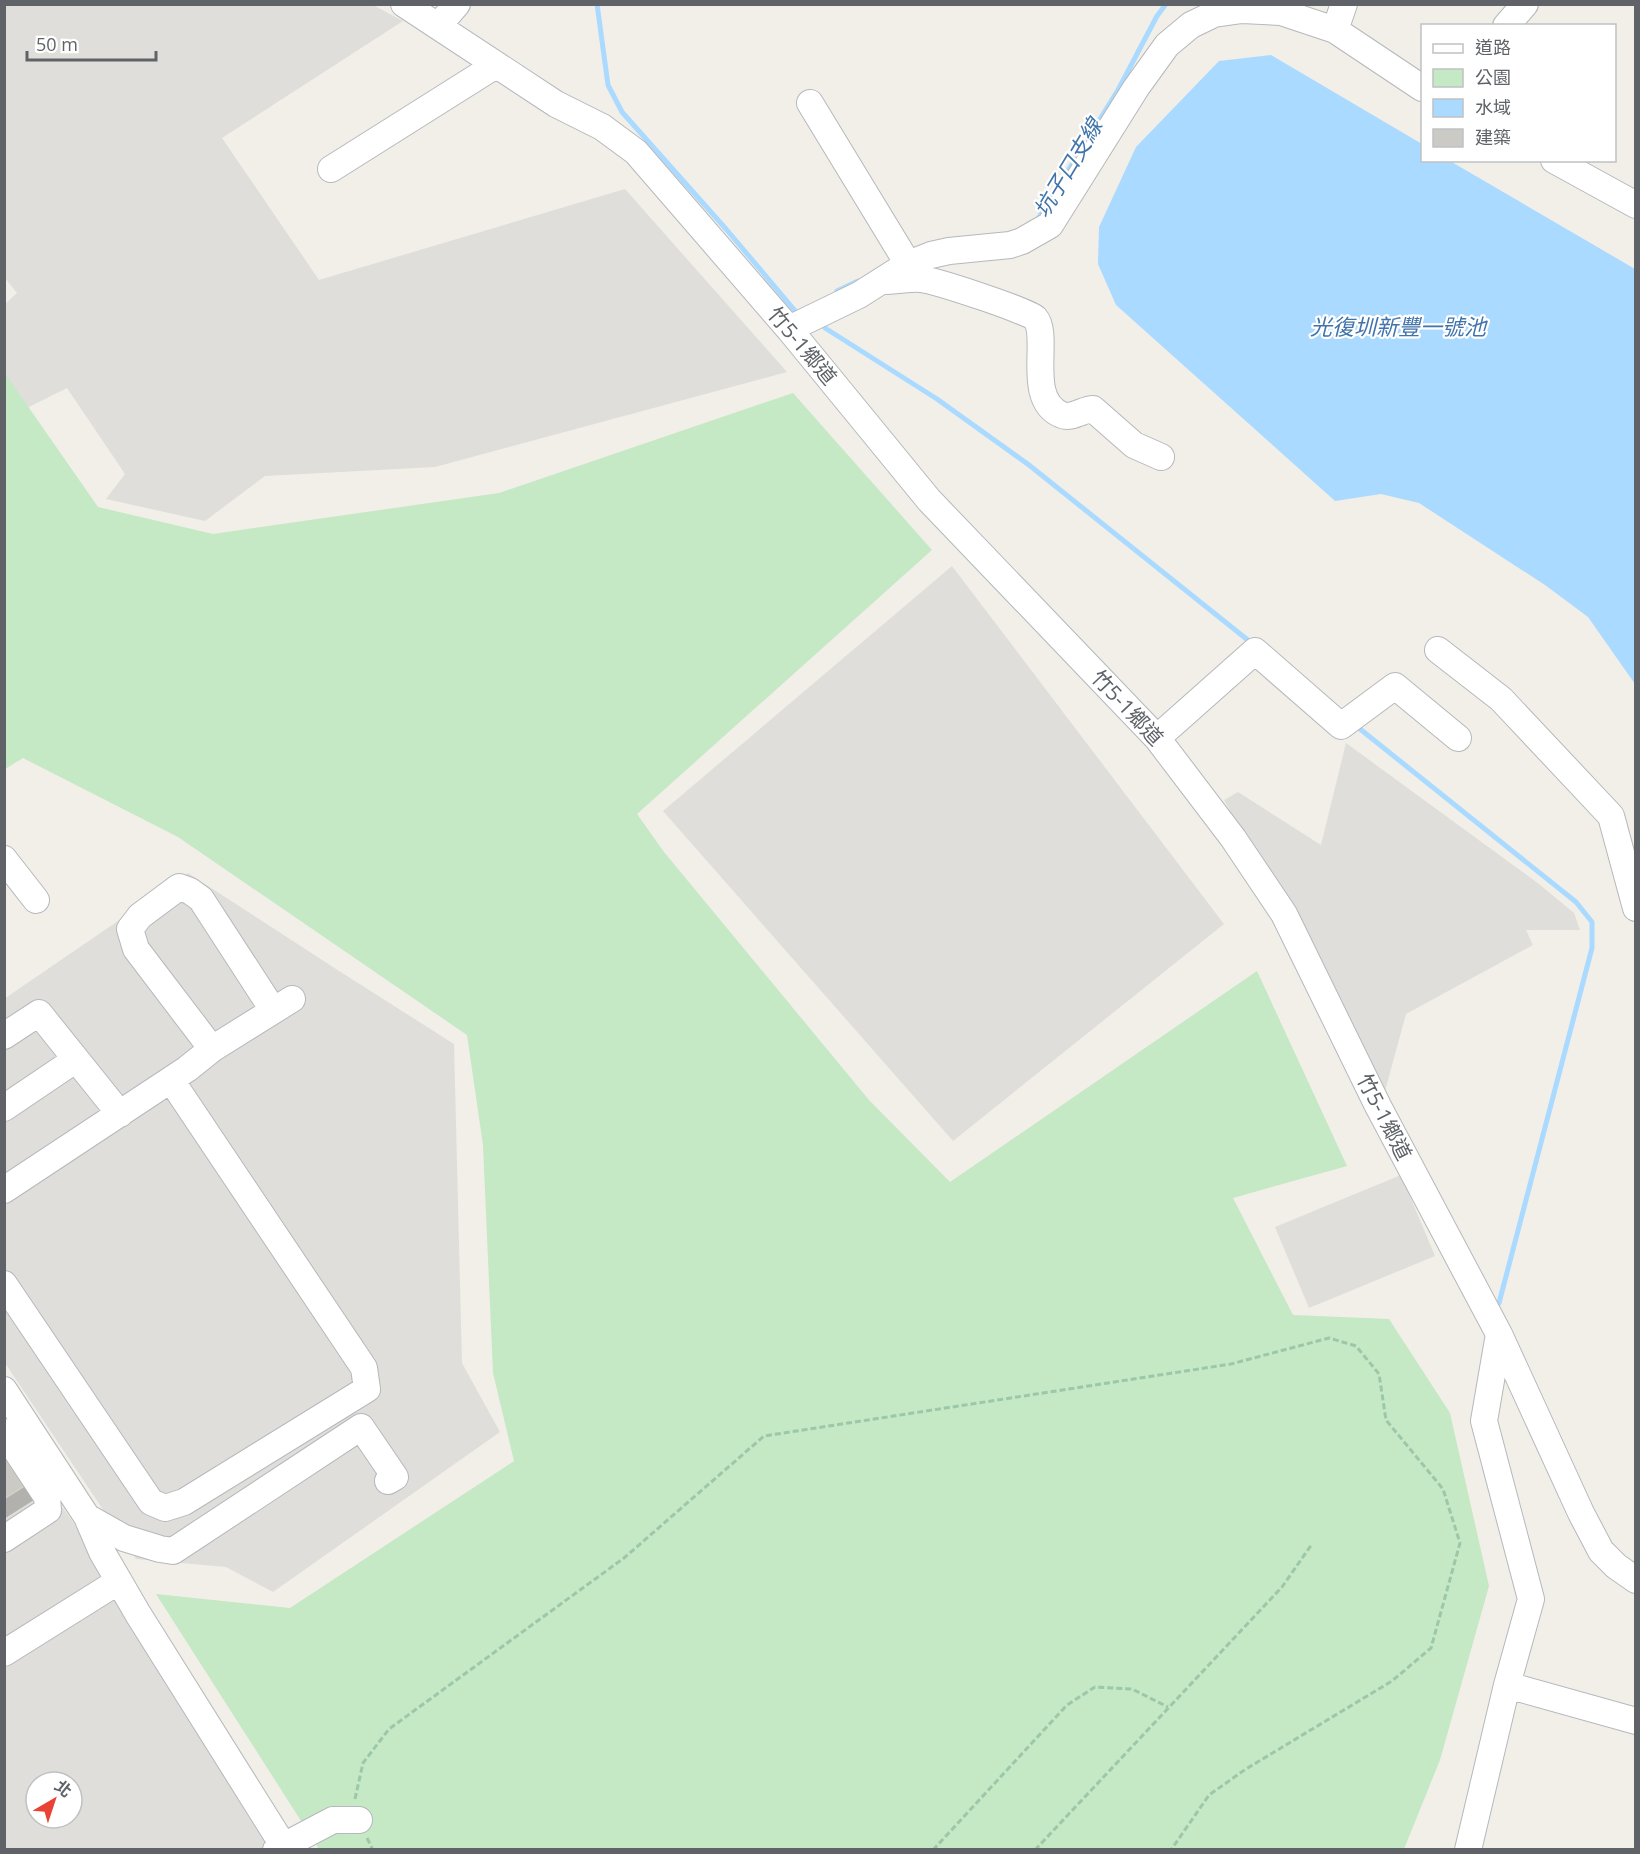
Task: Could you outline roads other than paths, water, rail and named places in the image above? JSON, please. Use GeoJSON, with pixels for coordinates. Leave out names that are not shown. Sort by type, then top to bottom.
{"type":"FeatureCollection","features":[{"type":"Feature","properties":{"kind":"street","name":"竹5-1鄉道"},"geometry":{"type":"LineString","coordinates":[[404,4],[556,104],[602,127],[636,152],[789,329],[929,500],[1157,738],[1233,838],[1284,914],[1378,1106],[1499,1334],[1581,1513],[1601,1551],[1635,1580]]}},
{"type":"Feature","properties":{"kind":"street"},"geometry":{"type":"LineString","coordinates":[[438,26],[457,4]]}},
{"type":"Feature","properties":{"kind":"street"},"geometry":{"type":"LineString","coordinates":[[1335,30],[1344,4]]}},
{"type":"Feature","properties":{"kind":"street"},"geometry":{"type":"LineString","coordinates":[[1508,24],[1525,4]]}},
{"type":"Feature","properties":{"kind":"street"},"geometry":{"type":"LineString","coordinates":[[789,329],[859,295],[908,264],[949,251],[1010,245],[1050,225],[1136,88],[1167,45],[1191,26],[1214,14],[1242,10],[1281,12],[1335,30],[1421,87]]}},
{"type":"Feature","properties":{"kind":"street"},"geometry":{"type":"LineString","coordinates":[[331,169],[496,65]]}},
{"type":"Feature","properties":{"kind":"street"},"geometry":{"type":"LineString","coordinates":[[810,103],[908,264]]}},
{"type":"Feature","properties":{"kind":"street"},"geometry":{"type":"LineString","coordinates":[[1558,162],[1635,205]]}},
{"type":"Feature","properties":{"kind":"street"},"geometry":{"type":"LineString","coordinates":[[881,281],[921,279],[1017,308],[1034,317],[1039,328],[1040,384],[1045,398],[1053,409],[1067,416],[1093,409],[1134,445],[1161,457]]}},
{"type":"Feature","properties":{"kind":"street"},"geometry":{"type":"LineString","coordinates":[[1438,650],[1501,699],[1611,816],[1635,908]]}},
{"type":"Feature","properties":{"kind":"street"},"geometry":{"type":"LineString","coordinates":[[1157,738],[1255,651],[1341,726],[1395,686],[1458,738]]}},
{"type":"Feature","properties":{"kind":"street"},"geometry":{"type":"LineString","coordinates":[[7,867],[36,900]]}},
{"type":"Feature","properties":{"kind":"street"},"geometry":{"type":"LineString","coordinates":[[4,1190],[171,1080],[212,1049],[282,1005],[201,899],[190,891],[179,888],[140,916],[130,929],[136,949],[212,1049]]}},
{"type":"Feature","properties":{"kind":"street"},"geometry":{"type":"LineString","coordinates":[[4,1036],[39,1013],[120,1114]]}},
{"type":"Feature","properties":{"kind":"street"},"geometry":{"type":"LineString","coordinates":[[4,1108],[75,1060]]}},
{"type":"Feature","properties":{"kind":"street"},"geometry":{"type":"LineString","coordinates":[[4,1284],[151,1502],[165,1508],[184,1502],[368,1389],[364,1368],[171,1080]]}},
{"type":"Feature","properties":{"kind":"street"},"geometry":{"type":"LineString","coordinates":[[1468,1850],[1507,1684],[1531,1599],[1484,1421],[1499,1334]]}},
{"type":"Feature","properties":{"kind":"street"},"geometry":{"type":"LineString","coordinates":[[4,1390],[87,1517],[102,1552],[119,1581],[282,1848],[333,1820],[359,1820]]}},
{"type":"Feature","properties":{"kind":"street"},"geometry":{"type":"LineString","coordinates":[[87,1517],[124,1538],[173,1551],[361,1427],[395,1477],[388,1481]]}},
{"type":"Feature","properties":{"kind":"street"},"geometry":{"type":"LineString","coordinates":[[4,1432],[47,1497],[48,1510],[4,1539]]}},
{"type":"Feature","properties":{"kind":"street"},"geometry":{"type":"LineString","coordinates":[[4,1653],[119,1581]]}},
{"type":"Feature","properties":{"kind":"street"},"geometry":{"type":"LineString","coordinates":[[1507,1684],[1635,1721]]}},
{"type":"Feature","properties":{"kind":"water","name":"光復圳新豐一號池"},"geometry":{"type":"Polygon","coordinates":[[[1271,55],[1421,143],[1421,162],[1452,162],[1635,269],[1635,684],[1588,617],[1545,585],[1419,503],[1381,494],[1335,501],[1116,305],[1098,264],[1099,227],[1136,147],[1219,61],[1271,55]]]}},
{"type":"Feature","properties":{"kind":"waterway"},"geometry":{"type":"LineString","coordinates":[[597,4],[608,85],[622,112],[797,313]]}},
{"type":"Feature","properties":{"kind":"waterway","name":"坑子口支線"},"geometry":{"type":"LineString","coordinates":[[1036,222],[1118,90],[1157,16],[1166,4]]}},
{"type":"Feature","properties":{"kind":"waterway","name":"坑子口支線"},"geometry":{"type":"LineString","coordinates":[[837,291],[858,281]]}},
{"type":"Feature","properties":{"kind":"waterway"},"geometry":{"type":"LineString","coordinates":[[825,328],[937,399],[1029,465],[1254,645]]}},
{"type":"Feature","properties":{"kind":"waterway"},"geometry":{"type":"LineString","coordinates":[[1360,729],[1576,902],[1592,922],[1592,948],[1499,1303]]}}]}
